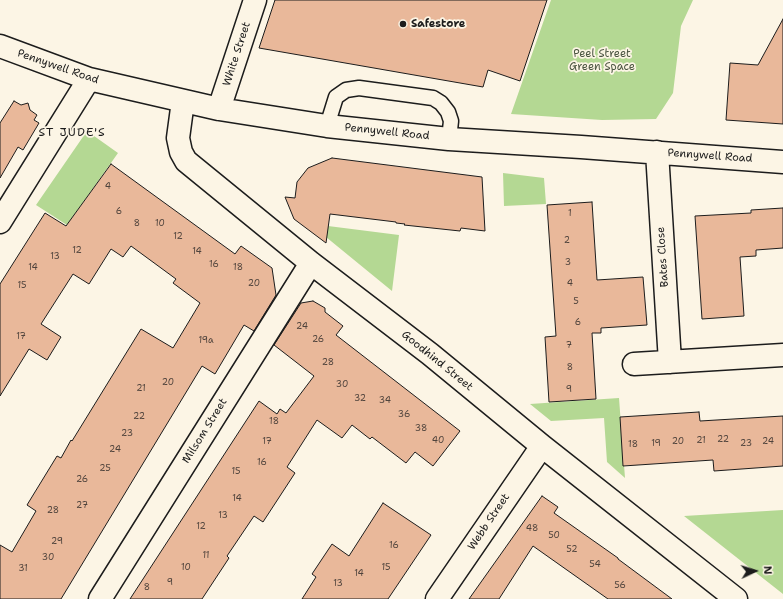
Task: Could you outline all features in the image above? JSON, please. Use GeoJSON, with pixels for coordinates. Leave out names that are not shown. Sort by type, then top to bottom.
{"type":"FeatureCollection","features":[{"type":"Feature","properties":{"kind":"street","name":"White Street"},"geometry":{"type":"LineString","coordinates":[[219,109],[254,0]]}},
{"type":"Feature","properties":{"kind":"street","name":"Pennywell Road"},"geometry":{"type":"LineString","coordinates":[[0,46],[90,79],[219,109],[327,126],[449,139],[657,152],[783,162]]}},
{"type":"Feature","properties":{"kind":"street"},"geometry":{"type":"LineString","coordinates":[[1,218],[90,79]]}},
{"type":"Feature","properties":{"kind":"street","name":"Goodhind Street"},"geometry":{"type":"LineString","coordinates":[[182,101],[178,138],[181,152],[186,161],[311,263],[430,354],[542,446],[736,599]]}},
{"type":"Feature","properties":{"kind":"street","name":"Bates Close"},"geometry":{"type":"LineString","coordinates":[[657,152],[670,362]]}},
{"type":"Feature","properties":{"kind":"street","name":"Milsom Street"},"geometry":{"type":"LineString","coordinates":[[100,599],[311,263]]}},
{"type":"Feature","properties":{"kind":"street"},"geometry":{"type":"LineString","coordinates":[[634,364],[783,355]]}},
{"type":"Feature","properties":{"kind":"street","name":"Webb Street"},"geometry":{"type":"LineString","coordinates":[[437,599],[542,446]]}},
{"type":"Feature","properties":{"kind":"lane"},"geometry":{"type":"LineString","coordinates":[[327,126],[336,97],[346,90],[359,88],[433,98],[441,103],[448,112],[451,121],[449,139]]}},
{"type":"Feature","properties":{"kind":"green space","name":"Peel Street Green Space"},"geometry":{"type":"Polygon","coordinates":[[[551,0],[693,0],[681,26],[673,93],[656,119],[602,120],[511,114],[551,0]]]}},
{"type":"Feature","properties":{"kind":"green space"},"geometry":{"type":"Polygon","coordinates":[[[87,131],[118,153],[67,225],[36,205],[87,131]]]}},
{"type":"Feature","properties":{"kind":"green space"},"geometry":{"type":"Polygon","coordinates":[[[503,173],[544,178],[546,204],[504,206],[503,173]]]}},
{"type":"Feature","properties":{"kind":"green space"},"geometry":{"type":"Polygon","coordinates":[[[328,226],[399,235],[392,291],[326,237],[328,226]]]}},
{"type":"Feature","properties":{"kind":"green space"},"geometry":{"type":"Polygon","coordinates":[[[619,398],[625,478],[607,462],[604,418],[551,421],[530,404],[619,398]]]}},
{"type":"Feature","properties":{"kind":"green space"},"geometry":{"type":"Polygon","coordinates":[[[783,510],[783,594],[684,516],[783,510]]]}},
{"type":"Feature","properties":{"kind":"building","name":"Safestore"},"geometry":{"type":"Polygon","coordinates":[[[275,0],[547,0],[520,81],[488,70],[483,87],[259,48],[275,0]]]}},
{"type":"Feature","properties":{"kind":"building"},"geometry":{"type":"Polygon","coordinates":[[[783,19],[783,124],[726,120],[730,63],[758,65],[783,19]]]}},
{"type":"Feature","properties":{"kind":"building"},"geometry":{"type":"Polygon","coordinates":[[[14,101],[21,105],[28,103],[30,110],[37,115],[34,120],[39,123],[23,150],[18,147],[0,178],[0,123],[14,101]]]}},
{"type":"Feature","properties":{"kind":"building"},"geometry":{"type":"Polygon","coordinates":[[[332,158],[482,177],[485,231],[461,228],[460,231],[404,225],[405,224],[396,222],[330,214],[326,243],[294,219],[285,197],[295,198],[297,182],[308,168],[332,158]]]}},
{"type":"Feature","properties":{"kind":"building"},"geometry":{"type":"Polygon","coordinates":[[[111,164],[235,254],[241,246],[272,268],[276,295],[254,331],[244,325],[215,374],[202,366],[61,599],[0,599],[0,545],[12,552],[36,511],[27,505],[57,456],[61,458],[141,329],[173,348],[200,303],[173,283],[176,279],[131,246],[123,257],[111,249],[89,284],[73,274],[41,324],[61,337],[47,360],[29,349],[0,396],[0,284],[45,213],[66,226],[111,164]]]}},
{"type":"Feature","properties":{"kind":"building"},"geometry":{"type":"Polygon","coordinates":[[[592,202],[597,280],[643,277],[647,325],[601,328],[601,333],[592,333],[596,399],[549,402],[545,337],[556,336],[547,205],[592,202]]]}},
{"type":"Feature","properties":{"kind":"building"},"geometry":{"type":"Polygon","coordinates":[[[783,208],[783,248],[756,250],[756,256],[740,257],[744,316],[702,319],[695,216],[751,213],[751,210],[783,208]]]}},
{"type":"Feature","properties":{"kind":"building"},"geometry":{"type":"Polygon","coordinates":[[[313,301],[325,308],[325,312],[343,326],[336,335],[460,431],[433,466],[415,452],[406,463],[372,437],[370,439],[352,425],[342,438],[317,420],[287,467],[295,473],[263,522],[254,516],[227,556],[229,558],[202,599],[130,599],[259,401],[277,414],[280,409],[286,413],[314,376],[274,345],[301,303],[313,301]]]}},
{"type":"Feature","properties":{"kind":"building"},"geometry":{"type":"Polygon","coordinates":[[[699,412],[700,421],[783,416],[783,466],[714,471],[713,460],[623,466],[620,417],[699,412]]]}},
{"type":"Feature","properties":{"kind":"building"},"geometry":{"type":"Polygon","coordinates":[[[542,496],[558,507],[554,513],[618,558],[672,599],[608,599],[533,546],[499,599],[469,599],[542,496]]]}},
{"type":"Feature","properties":{"kind":"building"},"geometry":{"type":"Polygon","coordinates":[[[383,503],[431,535],[388,599],[302,599],[316,577],[312,574],[332,544],[349,556],[383,503]]]}},
{"type":"Feature","properties":{"kind":"place","name":"Safestore"},"geometry":{"type":"Point","coordinates":[403,24]}},
{"type":"Feature","properties":{"kind":"district","name":"ST JUDE'S"},"geometry":{"type":"Point","coordinates":[72,133]}}]}
